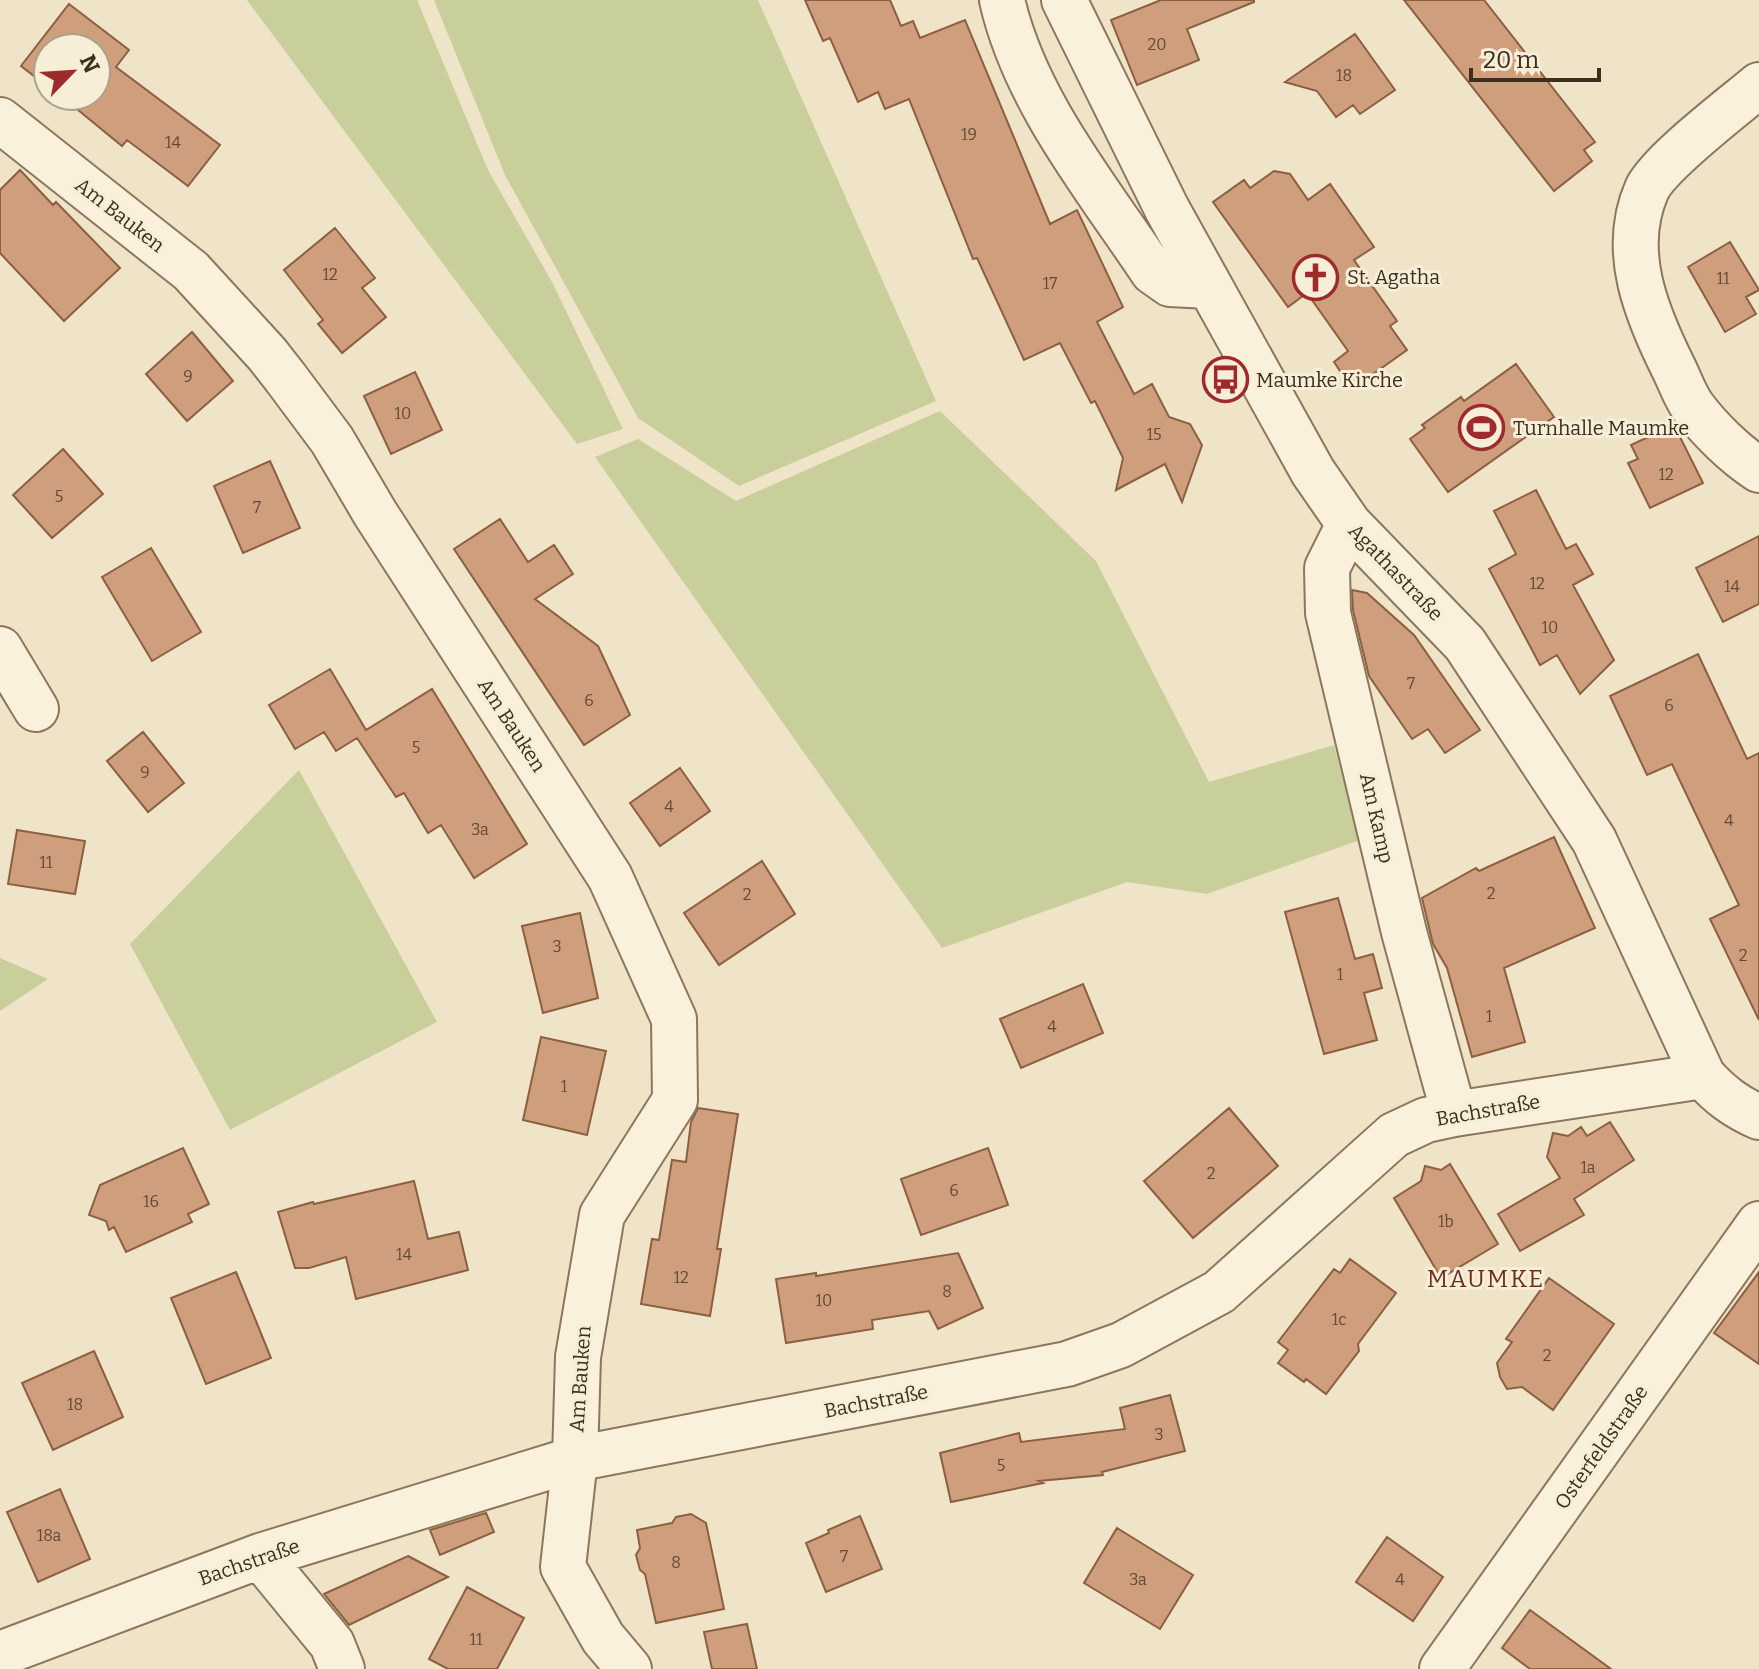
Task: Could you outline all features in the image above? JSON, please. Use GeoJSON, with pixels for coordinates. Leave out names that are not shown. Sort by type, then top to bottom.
{"type":"FeatureCollection","features":[{"type":"Feature","properties":{"kind":"street"},"geometry":{"type":"LineString","coordinates":[[1002,0],[1027,72],[1065,140],[1153,272],[1170,284],[1209,286]]}},
{"type":"Feature","properties":{"kind":"street","name":"Agathastraße"},"geometry":{"type":"LineString","coordinates":[[1064,0],[1167,209],[1313,472],[1349,524],[1465,644],[1594,840],[1703,1076],[1719,1094],[1759,1117]]}},
{"type":"Feature","properties":{"kind":"street"},"geometry":{"type":"LineString","coordinates":[[1759,85],[1673,159],[1648,186],[1637,221],[1635,262],[1652,326],[1692,406],[1741,458],[1759,470]]}},
{"type":"Feature","properties":{"kind":"street","name":"Am Bauken"},"geometry":{"type":"LineString","coordinates":[[0,120],[191,271],[267,354],[295,390],[332,440],[375,513],[610,877],[674,1019],[675,1100],[602,1215],[578,1357],[575,1459],[563,1567],[603,1638],[629,1669]]}},
{"type":"Feature","properties":{"kind":"street","name":"Am Kamp"},"geometry":{"type":"LineString","coordinates":[[1349,524],[1327,568],[1328,613],[1404,932],[1454,1114]]}},
{"type":"Feature","properties":{"kind":"street"},"geometry":{"type":"LineString","coordinates":[[0,649],[36,709]]}},
{"type":"Feature","properties":{"kind":"street","name":"Bachstraße"},"geometry":{"type":"LineString","coordinates":[[0,1654],[260,1556],[575,1459],[1067,1364],[1121,1345],[1219,1292],[1394,1135],[1426,1120],[1703,1076]]}},
{"type":"Feature","properties":{"kind":"street","name":"Osterfeldstraße"},"geometry":{"type":"LineString","coordinates":[[1442,1669],[1759,1224]]}},
{"type":"Feature","properties":{"kind":"street"},"geometry":{"type":"LineString","coordinates":[[260,1556],[332,1644],[342,1669]]}},
{"type":"Feature","properties":{"kind":"green space"},"geometry":{"type":"Polygon","coordinates":[[[247,0],[417,0],[488,170],[552,282],[623,429],[577,444],[247,0]]]}},
{"type":"Feature","properties":{"kind":"green space"},"geometry":{"type":"Polygon","coordinates":[[[434,0],[758,0],[936,401],[739,486],[638,418],[505,175],[434,0]]]}},
{"type":"Feature","properties":{"kind":"green space"},"geometry":{"type":"Polygon","coordinates":[[[940,411],[1096,561],[1209,782],[1334,745],[1360,840],[1207,894],[1127,882],[942,948],[595,457],[638,439],[736,501],[940,411]]]}},
{"type":"Feature","properties":{"kind":"green space"},"geometry":{"type":"Polygon","coordinates":[[[299,770],[437,1022],[230,1130],[130,944],[299,770]]]}},
{"type":"Feature","properties":{"kind":"green space"},"geometry":{"type":"Polygon","coordinates":[[[0,958],[48,979],[0,1011],[0,958]]]}},
{"type":"Feature","properties":{"kind":"building"},"geometry":{"type":"Polygon","coordinates":[[[805,0],[890,0],[901,26],[913,21],[920,38],[965,20],[1050,224],[1077,210],[1123,307],[1097,322],[1134,394],[1152,384],[1169,417],[1190,424],[1202,445],[1182,502],[1165,464],[1116,490],[1123,458],[1095,401],[1091,403],[1060,343],[1024,360],[977,258],[973,259],[909,99],[885,109],[878,92],[858,102],[830,38],[823,41],[805,0]]]}},
{"type":"Feature","properties":{"kind":"building"},"geometry":{"type":"Polygon","coordinates":[[[1161,0],[1254,2],[1187,29],[1199,60],[1137,85],[1111,20],[1161,0]]]}},
{"type":"Feature","properties":{"kind":"building"},"geometry":{"type":"Polygon","coordinates":[[[1404,0],[1484,0],[1595,142],[1584,150],[1592,161],[1554,191],[1404,0]]]}},
{"type":"Feature","properties":{"kind":"building"},"geometry":{"type":"Polygon","coordinates":[[[69,4],[106,32],[47,32],[69,4]]]}},
{"type":"Feature","properties":{"kind":"building"},"geometry":{"type":"Polygon","coordinates":[[[1355,34],[1395,90],[1360,114],[1353,105],[1336,117],[1317,91],[1285,82],[1355,34]]]}},
{"type":"Feature","properties":{"kind":"building"},"geometry":{"type":"Polygon","coordinates":[[[112,37],[129,50],[116,67],[220,145],[188,186],[127,140],[122,146],[81,112],[112,112],[112,37]]]}},
{"type":"Feature","properties":{"kind":"building"},"geometry":{"type":"Polygon","coordinates":[[[32,52],[32,75],[21,66],[32,52]]]}},
{"type":"Feature","properties":{"kind":"building"},"geometry":{"type":"Polygon","coordinates":[[[20,170],[120,268],[64,321],[0,253],[0,190],[20,170]]]}},
{"type":"Feature","properties":{"kind":"building","name":"St. Agatha"},"geometry":{"type":"Polygon","coordinates":[[[1274,171],[1290,174],[1308,200],[1330,184],[1374,247],[1354,260],[1397,321],[1390,326],[1407,350],[1352,389],[1334,362],[1348,351],[1307,293],[1288,307],[1213,202],[1244,180],[1250,188],[1274,171]]]}},
{"type":"Feature","properties":{"kind":"building"},"geometry":{"type":"Polygon","coordinates":[[[335,228],[375,278],[362,288],[386,317],[342,353],[318,324],[323,320],[284,270],[335,228]]]}},
{"type":"Feature","properties":{"kind":"building"},"geometry":{"type":"Polygon","coordinates":[[[1730,242],[1759,290],[1746,297],[1756,314],[1725,332],[1688,267],[1730,242]]]}},
{"type":"Feature","properties":{"kind":"building"},"geometry":{"type":"Polygon","coordinates":[[[192,332],[233,381],[187,421],[146,374],[192,332]]]}},
{"type":"Feature","properties":{"kind":"building","name":"Turnhalle Maumke"},"geometry":{"type":"Polygon","coordinates":[[[1516,364],[1554,417],[1448,492],[1410,439],[1425,428],[1422,425],[1461,397],[1464,401],[1516,364]]]}},
{"type":"Feature","properties":{"kind":"building"},"geometry":{"type":"Polygon","coordinates":[[[415,372],[442,430],[391,454],[364,396],[415,372]]]}},
{"type":"Feature","properties":{"kind":"building"},"geometry":{"type":"Polygon","coordinates":[[[1674,425],[1703,483],[1650,508],[1628,463],[1638,459],[1631,445],[1674,425]]]}},
{"type":"Feature","properties":{"kind":"building"},"geometry":{"type":"Polygon","coordinates":[[[63,449],[103,494],[52,538],[13,495],[63,449]]]}},
{"type":"Feature","properties":{"kind":"building"},"geometry":{"type":"Polygon","coordinates":[[[270,461],[300,528],[243,553],[214,486],[270,461]]]}},
{"type":"Feature","properties":{"kind":"building"},"geometry":{"type":"Polygon","coordinates":[[[1536,490],[1566,549],[1576,544],[1593,574],[1573,585],[1614,660],[1580,694],[1557,655],[1540,665],[1489,569],[1516,554],[1494,511],[1536,490]]]}},
{"type":"Feature","properties":{"kind":"building"},"geometry":{"type":"Polygon","coordinates":[[[500,519],[528,562],[554,545],[573,574],[535,599],[598,646],[630,715],[584,745],[454,549],[500,519]]]}},
{"type":"Feature","properties":{"kind":"building"},"geometry":{"type":"Polygon","coordinates":[[[1759,536],[1759,604],[1723,622],[1696,568],[1759,536]]]}},
{"type":"Feature","properties":{"kind":"building"},"geometry":{"type":"Polygon","coordinates":[[[151,548],[201,632],[152,661],[102,577],[151,548]]]}},
{"type":"Feature","properties":{"kind":"building"},"geometry":{"type":"Polygon","coordinates":[[[1352,590],[1367,593],[1414,635],[1480,730],[1445,753],[1428,729],[1412,739],[1369,676],[1353,610],[1352,590]]]}},
{"type":"Feature","properties":{"kind":"building"},"geometry":{"type":"Polygon","coordinates":[[[1698,654],[1747,759],[1759,753],[1759,1020],[1710,919],[1739,905],[1672,764],[1647,775],[1610,696],[1698,654]]]}},
{"type":"Feature","properties":{"kind":"building"},"geometry":{"type":"Polygon","coordinates":[[[330,669],[366,730],[432,689],[527,844],[474,878],[441,825],[428,833],[404,793],[396,797],[357,738],[336,751],[324,732],[295,749],[269,705],[330,669]]]}},
{"type":"Feature","properties":{"kind":"building"},"geometry":{"type":"Polygon","coordinates":[[[143,732],[184,783],[148,812],[107,761],[143,732]]]}},
{"type":"Feature","properties":{"kind":"building"},"geometry":{"type":"Polygon","coordinates":[[[680,768],[710,811],[660,846],[630,803],[680,768]]]}},
{"type":"Feature","properties":{"kind":"building"},"geometry":{"type":"Polygon","coordinates":[[[17,830],[85,841],[75,894],[8,884],[17,830]]]}},
{"type":"Feature","properties":{"kind":"building"},"geometry":{"type":"Polygon","coordinates":[[[1554,837],[1595,928],[1504,968],[1525,1042],[1472,1057],[1447,968],[1433,944],[1422,898],[1476,868],[1479,871],[1554,837]]]}},
{"type":"Feature","properties":{"kind":"building"},"geometry":{"type":"Polygon","coordinates":[[[762,861],[795,914],[719,965],[684,913],[762,861]]]}},
{"type":"Feature","properties":{"kind":"building"},"geometry":{"type":"Polygon","coordinates":[[[1338,898],[1355,959],[1373,954],[1382,988],[1364,993],[1377,1040],[1324,1054],[1285,912],[1338,898]]]}},
{"type":"Feature","properties":{"kind":"building"},"geometry":{"type":"Polygon","coordinates":[[[580,913],[598,998],[543,1013],[522,926],[580,913]]]}},
{"type":"Feature","properties":{"kind":"building"},"geometry":{"type":"Polygon","coordinates":[[[1083,984],[1103,1033],[1021,1068],[1000,1019],[1083,984]]]}},
{"type":"Feature","properties":{"kind":"building"},"geometry":{"type":"Polygon","coordinates":[[[541,1037],[606,1051],[587,1135],[523,1120],[541,1037]]]}},
{"type":"Feature","properties":{"kind":"building"},"geometry":{"type":"Polygon","coordinates":[[[698,1108],[738,1114],[710,1316],[641,1304],[652,1239],[659,1240],[672,1160],[686,1162],[691,1122],[698,1108]]]}},
{"type":"Feature","properties":{"kind":"building"},"geometry":{"type":"Polygon","coordinates":[[[1229,1108],[1278,1166],[1193,1238],[1144,1181],[1229,1108]]]}},
{"type":"Feature","properties":{"kind":"building"},"geometry":{"type":"Polygon","coordinates":[[[1610,1122],[1634,1160],[1574,1199],[1584,1215],[1520,1251],[1498,1214],[1560,1178],[1547,1157],[1553,1133],[1568,1136],[1581,1127],[1587,1136],[1610,1122]]]}},
{"type":"Feature","properties":{"kind":"building"},"geometry":{"type":"Polygon","coordinates":[[[183,1148],[209,1204],[188,1214],[192,1222],[126,1252],[114,1227],[109,1230],[106,1221],[89,1215],[100,1185],[183,1148]]]}},
{"type":"Feature","properties":{"kind":"building"},"geometry":{"type":"Polygon","coordinates":[[[988,1148],[1008,1205],[921,1235],[901,1179],[988,1148]]]}},
{"type":"Feature","properties":{"kind":"building"},"geometry":{"type":"Polygon","coordinates":[[[1450,1164],[1498,1244],[1441,1278],[1394,1198],[1421,1181],[1425,1166],[1441,1170],[1450,1164]]]}},
{"type":"Feature","properties":{"kind":"building"},"geometry":{"type":"Polygon","coordinates":[[[414,1181],[428,1239],[459,1232],[468,1270],[356,1299],[346,1257],[309,1268],[295,1268],[278,1212],[414,1181]]]}},
{"type":"Feature","properties":{"kind":"building"},"geometry":{"type":"Polygon","coordinates":[[[958,1253],[983,1308],[938,1329],[929,1311],[872,1320],[873,1329],[786,1343],[776,1279],[816,1273],[816,1276],[958,1253]]]}},
{"type":"Feature","properties":{"kind":"building"},"geometry":{"type":"Polygon","coordinates":[[[1350,1259],[1396,1293],[1358,1344],[1359,1351],[1326,1394],[1278,1363],[1288,1350],[1278,1342],[1334,1269],[1340,1273],[1350,1259]]]}},
{"type":"Feature","properties":{"kind":"building"},"geometry":{"type":"Polygon","coordinates":[[[236,1272],[271,1358],[206,1384],[171,1298],[236,1272]]]}},
{"type":"Feature","properties":{"kind":"building"},"geometry":{"type":"Polygon","coordinates":[[[1759,1272],[1759,1364],[1714,1333],[1759,1272]]]}},
{"type":"Feature","properties":{"kind":"building"},"geometry":{"type":"Polygon","coordinates":[[[1549,1278],[1614,1324],[1553,1410],[1522,1387],[1507,1389],[1497,1363],[1512,1342],[1506,1339],[1549,1278]]]}},
{"type":"Feature","properties":{"kind":"building"},"geometry":{"type":"Polygon","coordinates":[[[94,1351],[123,1417],[53,1450],[22,1383],[94,1351]]]}},
{"type":"Feature","properties":{"kind":"building"},"geometry":{"type":"Polygon","coordinates":[[[1170,1395],[1185,1451],[1102,1472],[1103,1475],[1039,1481],[1043,1483],[951,1502],[940,1453],[1019,1433],[1021,1442],[1125,1429],[1120,1408],[1170,1395]]]}},
{"type":"Feature","properties":{"kind":"building"},"geometry":{"type":"Polygon","coordinates":[[[60,1489],[90,1559],[38,1582],[7,1512],[60,1489]]]}},
{"type":"Feature","properties":{"kind":"building"},"geometry":{"type":"Polygon","coordinates":[[[486,1513],[494,1532],[440,1555],[430,1530],[486,1513]]]}},
{"type":"Feature","properties":{"kind":"building"},"geometry":{"type":"Polygon","coordinates":[[[691,1514],[706,1523],[724,1609],[656,1623],[645,1574],[640,1570],[636,1555],[640,1548],[637,1530],[672,1523],[676,1517],[691,1514]]]}},
{"type":"Feature","properties":{"kind":"building"},"geometry":{"type":"Polygon","coordinates":[[[860,1516],[882,1569],[826,1592],[806,1543],[860,1516]]]}},
{"type":"Feature","properties":{"kind":"building"},"geometry":{"type":"Polygon","coordinates":[[[1117,1528],[1193,1575],[1160,1629],[1084,1583],[1117,1528]]]}},
{"type":"Feature","properties":{"kind":"building"},"geometry":{"type":"Polygon","coordinates":[[[1387,1537],[1443,1577],[1413,1621],[1356,1582],[1387,1537]]]}},
{"type":"Feature","properties":{"kind":"building"},"geometry":{"type":"Polygon","coordinates":[[[408,1556],[448,1577],[349,1625],[324,1594],[408,1556]]]}},
{"type":"Feature","properties":{"kind":"building"},"geometry":{"type":"Polygon","coordinates":[[[467,1587],[524,1618],[497,1669],[448,1669],[429,1659],[467,1587]]]}},
{"type":"Feature","properties":{"kind":"building"},"geometry":{"type":"Polygon","coordinates":[[[1530,1610],[1611,1669],[1530,1669],[1502,1648],[1530,1610]]]}},
{"type":"Feature","properties":{"kind":"building"},"geometry":{"type":"Polygon","coordinates":[[[747,1624],[757,1669],[712,1669],[704,1632],[747,1624]]]}},
{"type":"Feature","properties":{"kind":"place","name":"St. Agatha"},"geometry":{"type":"Point","coordinates":[1316,277]}},
{"type":"Feature","properties":{"kind":"place","name":"Maumke Kirche"},"geometry":{"type":"Point","coordinates":[1225,380]}},
{"type":"Feature","properties":{"kind":"place","name":"Turnhalle Maumke"},"geometry":{"type":"Point","coordinates":[1482,428]}},
{"type":"Feature","properties":{"kind":"district","name":"MAUMKE"},"geometry":{"type":"Point","coordinates":[1486,1279]}}]}
